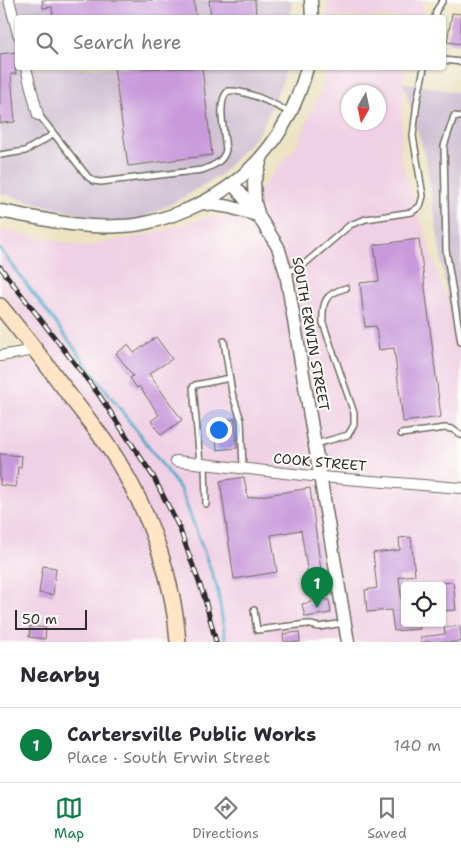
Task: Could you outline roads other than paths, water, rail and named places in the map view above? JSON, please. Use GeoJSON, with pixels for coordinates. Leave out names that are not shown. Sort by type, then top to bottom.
{"type":"FeatureCollection","features":[{"type":"Feature","properties":{"kind":"main road"},"geometry":{"type":"LineString","coordinates":[[0,306],[106,443],[139,500],[157,545],[168,580],[178,642]]}},
{"type":"Feature","properties":{"kind":"street"},"geometry":{"type":"LineString","coordinates":[[8,0],[15,24]]}},
{"type":"Feature","properties":{"kind":"street"},"geometry":{"type":"LineString","coordinates":[[310,0],[312,15]]}},
{"type":"Feature","properties":{"kind":"street"},"geometry":{"type":"LineString","coordinates":[[27,70],[38,114]]}},
{"type":"Feature","properties":{"kind":"street"},"geometry":{"type":"LineString","coordinates":[[0,211],[78,225],[121,226],[146,223],[164,218],[202,203],[233,184],[262,156],[282,130],[291,113],[306,70]]}},
{"type":"Feature","properties":{"kind":"street"},"geometry":{"type":"LineString","coordinates":[[258,216],[254,182],[262,156]]}},
{"type":"Feature","properties":{"kind":"street","name":"SOUTH ERWIN STREET"},"geometry":{"type":"LineString","coordinates":[[233,184],[258,216],[278,247],[286,273],[348,642]]}},
{"type":"Feature","properties":{"kind":"street"},"geometry":{"type":"LineString","coordinates":[[202,203],[230,207],[258,216]]}},
{"type":"Feature","properties":{"kind":"street"},"geometry":{"type":"LineString","coordinates":[[0,356],[35,350]]}},
{"type":"Feature","properties":{"kind":"street","name":"COOK STREET"},"geometry":{"type":"LineString","coordinates":[[176,461],[321,477],[461,488]]}},
{"type":"Feature","properties":{"kind":"lane"},"geometry":{"type":"LineString","coordinates":[[435,15],[443,0]]}},
{"type":"Feature","properties":{"kind":"lane"},"geometry":{"type":"LineString","coordinates":[[446,60],[461,62]]}},
{"type":"Feature","properties":{"kind":"lane"},"geometry":{"type":"LineString","coordinates":[[286,273],[302,266],[350,225],[366,219],[412,212],[420,206],[423,196],[413,136],[424,70]]}},
{"type":"Feature","properties":{"kind":"lane"},"geometry":{"type":"LineString","coordinates":[[38,114],[88,176],[94,181],[101,182],[202,170],[217,164],[225,155],[226,150],[222,108],[223,99],[228,92],[244,93],[291,113]]}},
{"type":"Feature","properties":{"kind":"lane"},"geometry":{"type":"LineString","coordinates":[[461,117],[454,116],[444,146],[446,250],[461,342]]}},
{"type":"Feature","properties":{"kind":"lane"},"geometry":{"type":"LineString","coordinates":[[0,155],[25,151],[54,134]]}},
{"type":"Feature","properties":{"kind":"lane"},"geometry":{"type":"LineString","coordinates":[[315,444],[348,434],[354,425],[354,413],[323,323],[322,310],[326,299],[334,292],[346,288]]}},
{"type":"Feature","properties":{"kind":"lane"},"geometry":{"type":"LineString","coordinates":[[224,341],[232,393],[241,420],[243,468]]}},
{"type":"Feature","properties":{"kind":"lane"},"geometry":{"type":"LineString","coordinates":[[206,504],[193,387],[230,378]]}},
{"type":"Feature","properties":{"kind":"lane"},"geometry":{"type":"LineString","coordinates":[[401,434],[445,428],[452,429],[461,435]]}},
{"type":"Feature","properties":{"kind":"lane"},"geometry":{"type":"LineString","coordinates":[[254,610],[258,630],[307,624],[319,627],[345,623]]}},
{"type":"Feature","properties":{"kind":"waterway"},"geometry":{"type":"LineString","coordinates":[[0,249],[181,490],[217,587],[226,642]]}},
{"type":"Feature","properties":{"kind":"railway"},"geometry":{"type":"LineString","coordinates":[[0,267],[99,395],[153,476],[179,527],[204,596],[216,642]]}},
{"type":"Feature","properties":{"kind":"place","name":"Cartersville Public Works"},"geometry":{"type":"Point","coordinates":[317,608]}}]}
